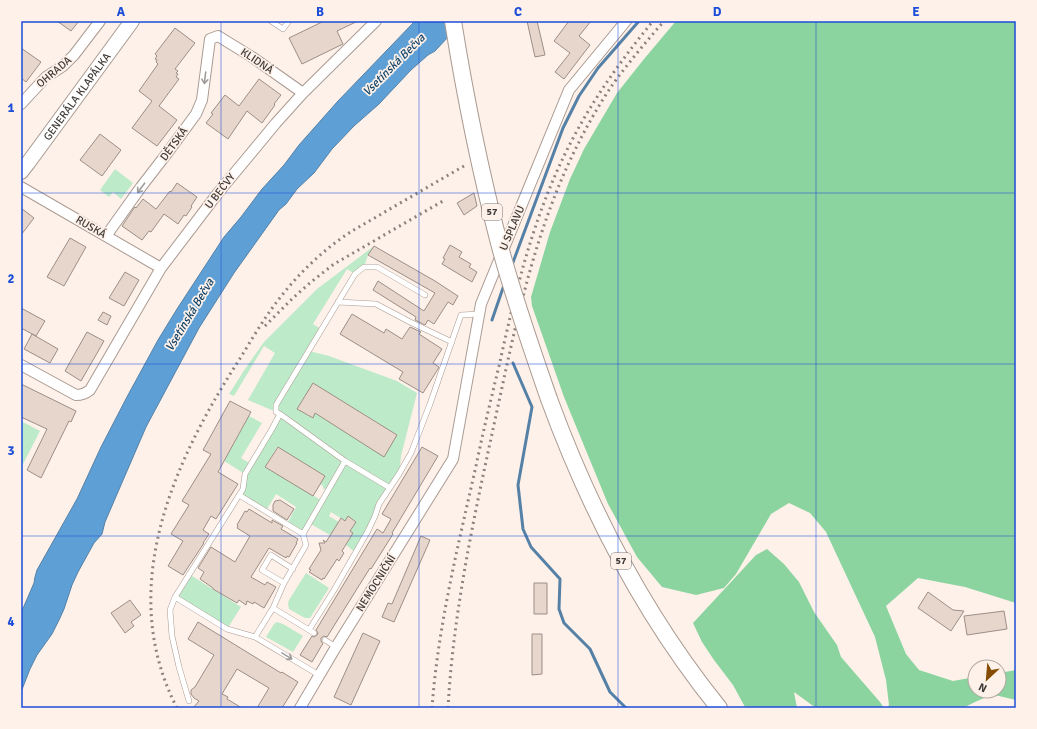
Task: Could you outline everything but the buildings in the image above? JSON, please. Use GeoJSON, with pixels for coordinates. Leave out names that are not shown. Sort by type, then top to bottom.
{"type":"FeatureCollection","features":[{"type":"Feature","properties":{"kind":"main road","name":"57"},"geometry":{"type":"LineString","coordinates":[[453,21],[470,118],[499,243],[527,336],[549,399],[578,472],[596,512],[632,580],[658,624],[719,708]]}},
{"type":"Feature","properties":{"kind":"street","name":"OHRADA"},"geometry":{"type":"LineString","coordinates":[[21,104],[46,77],[63,66],[74,55],[100,21]]}},
{"type":"Feature","properties":{"kind":"street","name":"GENERÁLA KLAPÁLKA"},"geometry":{"type":"LineString","coordinates":[[21,172],[132,21]]}},
{"type":"Feature","properties":{"kind":"street","name":"U BEČVY"},"geometry":{"type":"LineString","coordinates":[[21,365],[76,395],[86,393],[95,384],[161,268],[218,193],[303,93],[376,21]]}},
{"type":"Feature","properties":{"kind":"street","name":"U SPLAVU"},"geometry":{"type":"LineString","coordinates":[[453,458],[480,304],[569,90],[626,21]]}},
{"type":"Feature","properties":{"kind":"street","name":"KLIDNÁ"},"geometry":{"type":"LineString","coordinates":[[210,39],[218,36],[252,57],[303,93]]}},
{"type":"Feature","properties":{"kind":"street","name":"DĚTSKÁ"},"geometry":{"type":"LineString","coordinates":[[106,236],[196,114],[202,100],[210,39]]}},
{"type":"Feature","properties":{"kind":"street","name":"RUSKÁ"},"geometry":{"type":"LineString","coordinates":[[21,187],[161,268]]}},
{"type":"Feature","properties":{"kind":"street","name":"NEMOCNIČNÍ"},"geometry":{"type":"LineString","coordinates":[[300,708],[453,458]]}},
{"type":"Feature","properties":{"kind":"lane"},"geometry":{"type":"LineString","coordinates":[[271,21],[283,29],[289,21]]}},
{"type":"Feature","properties":{"kind":"lane"},"geometry":{"type":"LineString","coordinates":[[390,488],[345,461],[276,412],[276,405],[355,274],[364,267],[377,267],[425,295]]}},
{"type":"Feature","properties":{"kind":"lane"},"geometry":{"type":"LineString","coordinates":[[338,302],[376,304],[452,342]]}},
{"type":"Feature","properties":{"kind":"lane"},"geometry":{"type":"LineString","coordinates":[[273,608],[311,632],[368,531],[379,504],[411,453],[461,315],[479,314]]}},
{"type":"Feature","properties":{"kind":"lane"},"geometry":{"type":"LineString","coordinates":[[189,701],[172,636],[170,610],[175,597],[239,495],[245,474],[280,414]]}},
{"type":"Feature","properties":{"kind":"lane"},"geometry":{"type":"LineString","coordinates":[[303,534],[345,461]]}},
{"type":"Feature","properties":{"kind":"lane"},"geometry":{"type":"LineString","coordinates":[[239,495],[303,534],[306,545],[284,583],[273,608],[255,637]]}},
{"type":"Feature","properties":{"kind":"lane"},"geometry":{"type":"LineString","coordinates":[[284,583],[262,570],[271,555],[293,569]]}},
{"type":"Feature","properties":{"kind":"lane"},"geometry":{"type":"LineString","coordinates":[[175,597],[227,629],[255,637],[319,675]]}},
{"type":"Feature","properties":{"kind":"lane"},"geometry":{"type":"LineString","coordinates":[[325,640],[336,647]]}},
{"type":"Feature","properties":{"kind":"green space"},"geometry":{"type":"Polygon","coordinates":[[[676,21],[1016,21],[1016,603],[965,587],[918,578],[886,606],[906,654],[919,670],[953,681],[967,678],[967,699],[982,699],[963,708],[887,708],[889,705],[886,680],[875,637],[826,532],[810,513],[789,503],[771,514],[736,574],[724,588],[696,595],[662,587],[637,557],[608,504],[564,397],[532,306],[531,297],[550,232],[570,179],[584,149],[617,93],[676,21]]]}},
{"type":"Feature","properties":{"kind":"green space"},"geometry":{"type":"Polygon","coordinates":[[[115,169],[133,183],[121,199],[113,192],[109,197],[100,190],[115,169]]]}},
{"type":"Feature","properties":{"kind":"green space"},"geometry":{"type":"Polygon","coordinates":[[[374,246],[368,255],[364,267],[355,274],[347,269],[313,324],[321,329],[309,351],[329,356],[397,381],[417,393],[401,456],[400,467],[390,483],[355,552],[346,545],[353,533],[350,531],[356,521],[348,517],[345,521],[331,512],[329,516],[339,522],[330,535],[309,523],[303,534],[287,524],[296,507],[276,494],[266,511],[239,495],[245,474],[224,461],[249,416],[262,423],[241,458],[251,464],[279,415],[276,412],[248,400],[275,353],[264,346],[234,396],[229,394],[264,342],[317,289],[374,246]],[[313,383],[297,409],[312,418],[315,413],[384,456],[397,435],[313,383]],[[277,447],[265,467],[321,500],[327,491],[320,484],[325,476],[277,447]]]}},
{"type":"Feature","properties":{"kind":"green space"},"geometry":{"type":"Polygon","coordinates":[[[21,421],[40,431],[21,468],[21,421]]]}},
{"type":"Feature","properties":{"kind":"green space"},"geometry":{"type":"Polygon","coordinates":[[[767,549],[784,564],[799,582],[814,612],[837,645],[841,657],[884,708],[816,708],[794,692],[797,708],[745,707],[733,685],[702,642],[693,623],[756,555],[767,549]]]}},
{"type":"Feature","properties":{"kind":"green space"},"geometry":{"type":"Polygon","coordinates":[[[306,573],[329,588],[310,618],[305,618],[289,609],[288,604],[306,573]]]}},
{"type":"Feature","properties":{"kind":"green space"},"geometry":{"type":"Polygon","coordinates":[[[189,574],[241,607],[227,629],[175,597],[189,574]]]}},
{"type":"Feature","properties":{"kind":"green space"},"geometry":{"type":"Polygon","coordinates":[[[277,622],[303,636],[293,652],[266,637],[274,624],[277,622]]]}},
{"type":"Feature","properties":{"kind":"green space"},"geometry":{"type":"Polygon","coordinates":[[[1016,670],[1016,700],[1007,698],[1007,672],[1016,670]]]}},
{"type":"Feature","properties":{"kind":"water","name":"Vsetínská Bečva"},"geometry":{"type":"Polygon","coordinates":[[[415,21],[463,21],[435,51],[428,55],[411,70],[379,104],[354,126],[332,149],[314,173],[297,189],[286,204],[279,210],[234,273],[199,328],[146,427],[105,522],[102,534],[94,543],[78,572],[60,618],[52,634],[37,655],[21,692],[21,613],[34,583],[37,570],[77,499],[101,447],[158,340],[224,237],[262,189],[338,101],[415,21]]]}},
{"type":"Feature","properties":{"kind":"waterway"},"geometry":{"type":"LineString","coordinates":[[512,265],[563,128],[579,96],[598,68],[639,21]]}},
{"type":"Feature","properties":{"kind":"waterway"},"geometry":{"type":"LineString","coordinates":[[492,320],[504,285]]}},
{"type":"Feature","properties":{"kind":"waterway"},"geometry":{"type":"LineString","coordinates":[[513,363],[532,407],[518,485],[523,529],[531,547],[560,579],[559,609],[564,623],[590,649],[610,692],[626,708]]}},
{"type":"Feature","properties":{"kind":"railway"},"geometry":{"type":"LineString","coordinates":[[432,708],[439,647],[456,556],[512,308],[536,224],[558,169],[589,110],[630,50],[653,21]]}},
{"type":"Feature","properties":{"kind":"railway"},"geometry":{"type":"LineString","coordinates":[[448,708],[450,674],[458,608],[470,542],[506,367],[535,253],[562,179],[590,121],[613,84],[664,21]]}},
{"type":"Feature","properties":{"kind":"railway"},"geometry":{"type":"LineString","coordinates":[[177,708],[159,663],[151,617],[152,571],[161,526],[175,482],[194,438],[216,397],[264,320],[287,289],[304,271],[322,254],[352,231],[464,166]]}},
{"type":"Feature","properties":{"kind":"railway"},"geometry":{"type":"LineString","coordinates":[[265,326],[294,297],[334,264],[443,201]]}}]}
